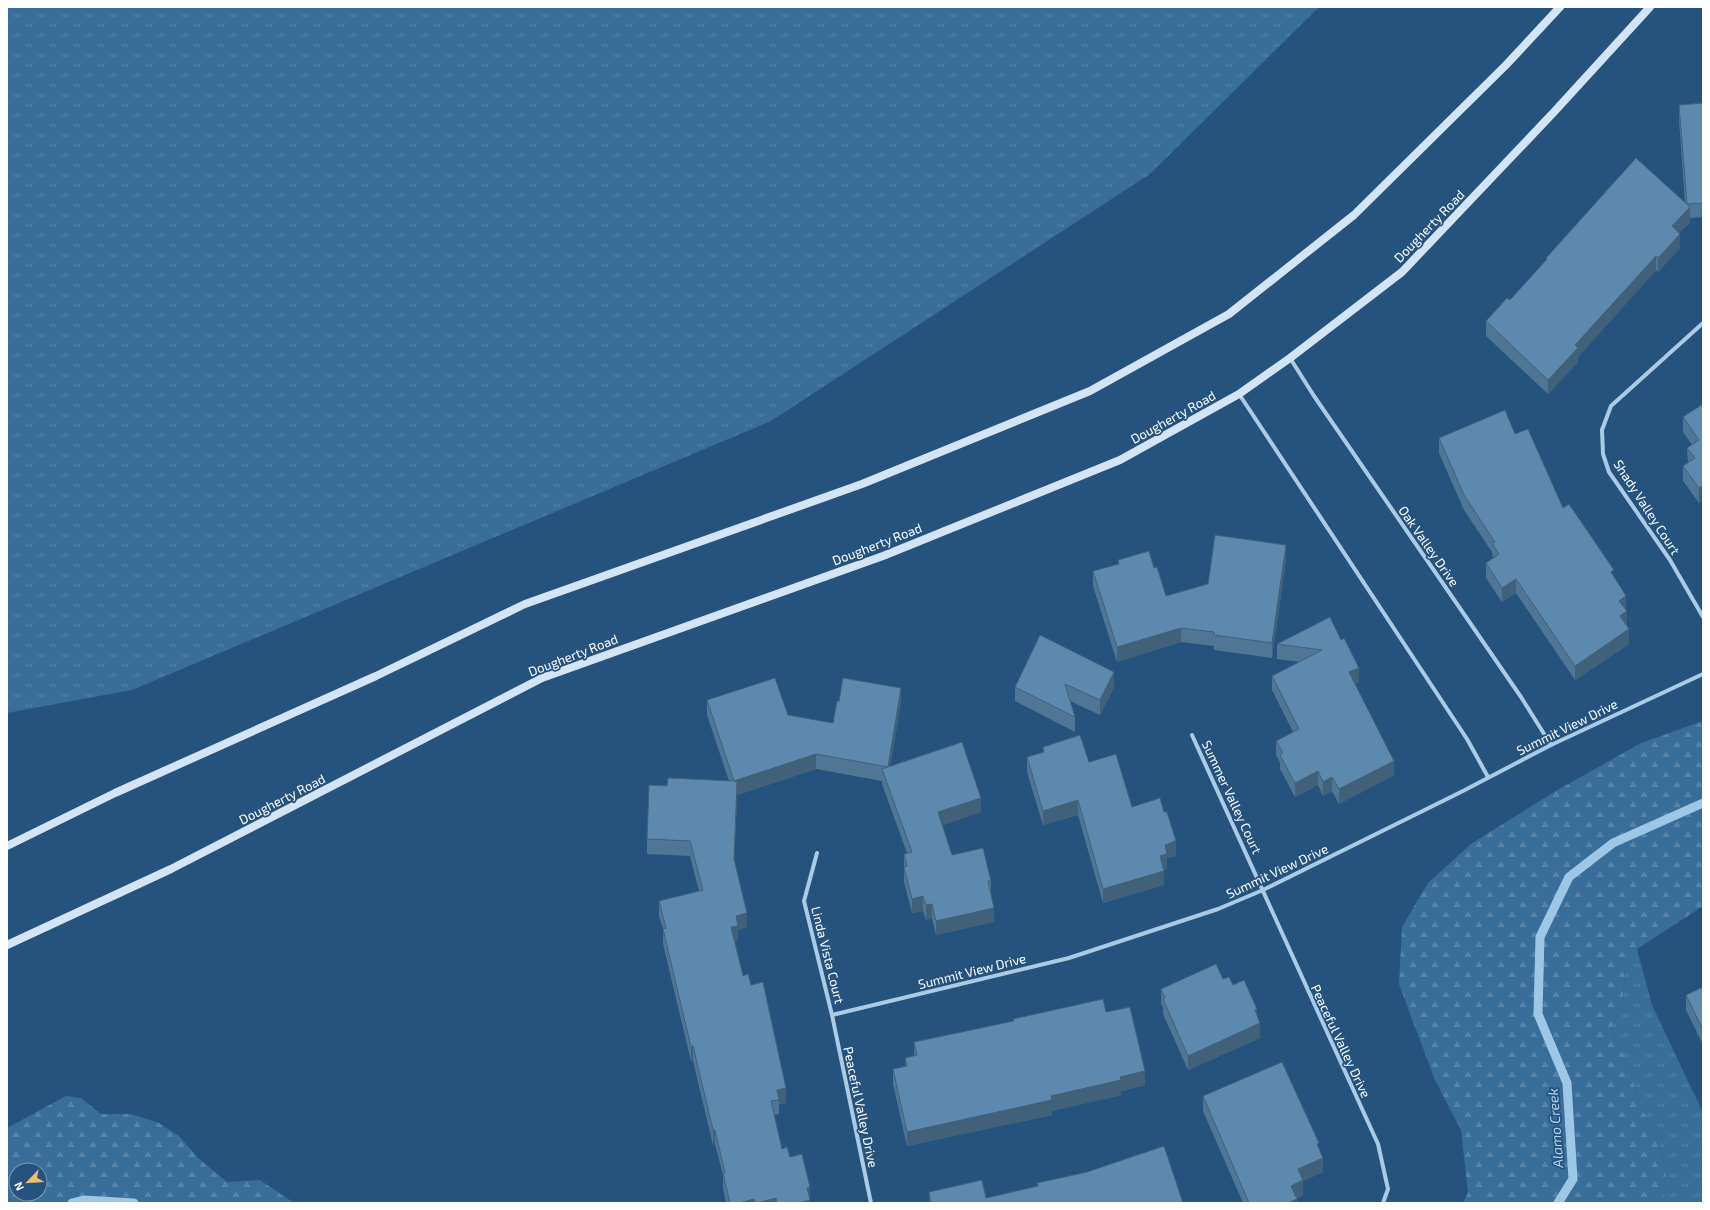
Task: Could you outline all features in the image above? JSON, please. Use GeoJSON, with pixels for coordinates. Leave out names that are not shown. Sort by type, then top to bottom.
{"type":"FeatureCollection","features":[{"type":"Feature","properties":{"kind":"main road"},"geometry":{"type":"LineString","coordinates":[[7,846],[115,793],[376,676],[525,604],[862,484],[1090,391],[1229,314],[1354,216],[1506,65],[1560,7]]}},
{"type":"Feature","properties":{"kind":"main road","name":"Dougherty Road"},"geometry":{"type":"LineString","coordinates":[[7,945],[171,869],[542,678],[882,556],[1120,460],[1239,394],[1290,358],[1402,272],[1554,112],[1650,7]]}},
{"type":"Feature","properties":{"kind":"street","name":"Shady Valley Court"},"geometry":{"type":"LineString","coordinates":[[1703,323],[1611,406],[1602,430],[1603,454],[1609,472],[1670,560],[1703,617]]}},
{"type":"Feature","properties":{"kind":"street","name":"Oak Valley Drive"},"geometry":{"type":"LineString","coordinates":[[1290,358],[1318,402],[1521,697],[1551,745]]}},
{"type":"Feature","properties":{"kind":"street"},"geometry":{"type":"LineString","coordinates":[[1239,394],[1467,739],[1488,777]]}},
{"type":"Feature","properties":{"kind":"street","name":"Summit View Drive"},"geometry":{"type":"LineString","coordinates":[[832,1015],[1069,958],[1218,909],[1263,890],[1461,792],[1551,745],[1703,674]]}},
{"type":"Feature","properties":{"kind":"street","name":"Summer Valley Court"},"geometry":{"type":"LineString","coordinates":[[1192,735],[1263,890]]}},
{"type":"Feature","properties":{"kind":"street","name":"Linda Vista Court"},"geometry":{"type":"LineString","coordinates":[[817,853],[804,901],[832,1015]]}},
{"type":"Feature","properties":{"kind":"street","name":"Peaceful Valley Drive"},"geometry":{"type":"LineString","coordinates":[[1263,890],[1378,1144],[1388,1189],[1383,1203]]}},
{"type":"Feature","properties":{"kind":"street","name":"Peaceful Valley Drive"},"geometry":{"type":"LineString","coordinates":[[832,1015],[870,1203]]}},
{"type":"Feature","properties":{"kind":"green space"},"geometry":{"type":"Polygon","coordinates":[[[7,7],[1319,7],[1150,174],[771,421],[132,690],[7,713],[7,7]]]}},
{"type":"Feature","properties":{"kind":"green space"},"geometry":{"type":"Polygon","coordinates":[[[1703,721],[1703,906],[1637,949],[1625,968],[1623,1001],[1611,1029],[1627,1061],[1641,1107],[1659,1142],[1666,1172],[1664,1203],[1463,1203],[1468,1193],[1461,1130],[1435,1080],[1399,984],[1402,927],[1428,883],[1471,844],[1554,792],[1641,743],[1703,721]]]}},
{"type":"Feature","properties":{"kind":"green space"},"geometry":{"type":"Polygon","coordinates":[[[1637,949],[1652,1005],[1703,1113],[1703,1203],[1664,1203],[1666,1172],[1659,1142],[1641,1107],[1627,1061],[1611,1029],[1623,1001],[1625,968],[1637,949]]]}},
{"type":"Feature","properties":{"kind":"green space"},"geometry":{"type":"Polygon","coordinates":[[[66,1096],[81,1098],[101,1114],[131,1114],[159,1123],[179,1136],[198,1158],[227,1182],[260,1180],[294,1203],[7,1203],[7,1128],[66,1096]]]}},
{"type":"Feature","properties":{"kind":"building"},"geometry":{"type":"Polygon","coordinates":[[[1703,103],[1703,203],[1687,204],[1679,105],[1703,103]]]}},
{"type":"Feature","properties":{"kind":"building"},"geometry":{"type":"Polygon","coordinates":[[[1636,158],[1690,207],[1672,226],[1680,234],[1658,258],[1656,256],[1575,345],[1578,348],[1548,380],[1486,321],[1507,298],[1510,300],[1636,158]]]}},
{"type":"Feature","properties":{"kind":"building"},"geometry":{"type":"Polygon","coordinates":[[[1703,404],[1703,485],[1699,488],[1683,466],[1695,458],[1687,448],[1699,440],[1683,417],[1703,404]]]}},
{"type":"Feature","properties":{"kind":"building"},"geometry":{"type":"Polygon","coordinates":[[[1505,410],[1515,434],[1528,429],[1563,508],[1569,504],[1614,570],[1611,572],[1626,596],[1619,601],[1627,611],[1620,616],[1629,629],[1575,666],[1516,579],[1502,588],[1486,563],[1499,554],[1492,543],[1495,542],[1464,495],[1439,438],[1505,410]]]}},
{"type":"Feature","properties":{"kind":"building"},"geometry":{"type":"Polygon","coordinates":[[[1215,535],[1286,545],[1272,643],[1214,635],[1214,632],[1181,628],[1117,647],[1093,571],[1119,564],[1118,560],[1149,551],[1154,568],[1157,567],[1166,596],[1208,584],[1215,535]]]}},
{"type":"Feature","properties":{"kind":"building"},"geometry":{"type":"Polygon","coordinates":[[[1330,617],[1341,640],[1344,638],[1359,668],[1349,672],[1394,761],[1339,789],[1332,777],[1323,782],[1318,771],[1295,783],[1280,755],[1283,753],[1276,741],[1299,729],[1272,676],[1322,650],[1277,644],[1330,617]]]}},
{"type":"Feature","properties":{"kind":"building"},"geometry":{"type":"Polygon","coordinates":[[[1040,635],[1114,672],[1100,700],[1065,684],[1075,717],[1015,687],[1040,635]]]}},
{"type":"Feature","properties":{"kind":"building"},"geometry":{"type":"Polygon","coordinates":[[[775,678],[788,715],[833,723],[843,678],[901,688],[888,767],[816,754],[734,781],[707,700],[775,678]]]}},
{"type":"Feature","properties":{"kind":"building"},"geometry":{"type":"Polygon","coordinates":[[[1080,735],[1089,762],[1116,754],[1132,807],[1160,798],[1164,812],[1167,812],[1176,841],[1165,845],[1167,854],[1160,856],[1164,871],[1103,889],[1078,800],[1043,811],[1027,757],[1044,752],[1043,747],[1080,735]]]}},
{"type":"Feature","properties":{"kind":"building"},"geometry":{"type":"Polygon","coordinates":[[[962,742],[981,798],[938,812],[952,855],[983,848],[991,881],[988,881],[994,908],[936,921],[932,904],[926,905],[923,896],[912,899],[904,867],[907,866],[904,854],[912,852],[882,769],[962,742]]]}},
{"type":"Feature","properties":{"kind":"building"},"geometry":{"type":"Polygon","coordinates":[[[668,778],[737,782],[734,859],[747,913],[736,916],[738,926],[731,927],[743,976],[748,974],[751,985],[763,982],[786,1088],[777,1090],[779,1100],[771,1101],[782,1149],[787,1147],[790,1157],[802,1154],[810,1187],[807,1188],[810,1200],[798,1203],[777,1203],[776,1198],[757,1203],[755,1203],[754,1199],[739,1203],[730,1203],[715,1130],[713,1130],[693,1046],[691,1047],[663,929],[666,928],[659,901],[703,890],[690,841],[647,839],[649,785],[667,786],[668,778]]]}},
{"type":"Feature","properties":{"kind":"building"},"geometry":{"type":"Polygon","coordinates":[[[1216,964],[1223,979],[1229,977],[1233,985],[1244,980],[1257,1009],[1255,1010],[1260,1023],[1188,1056],[1163,999],[1165,998],[1161,989],[1216,964]]]}},
{"type":"Feature","properties":{"kind":"building"},"geometry":{"type":"Polygon","coordinates":[[[1703,987],[1703,1030],[1686,995],[1703,987]]]}},
{"type":"Feature","properties":{"kind":"building"},"geometry":{"type":"Polygon","coordinates":[[[1103,999],[1106,1012],[1130,1007],[1145,1071],[1120,1077],[1121,1080],[1051,1096],[1052,1100],[907,1132],[893,1069],[907,1066],[905,1058],[917,1055],[914,1042],[1014,1021],[1013,1019],[1103,999]]]}},
{"type":"Feature","properties":{"kind":"building"},"geometry":{"type":"Polygon","coordinates":[[[1282,1062],[1319,1143],[1317,1144],[1323,1158],[1298,1169],[1303,1180],[1291,1186],[1297,1199],[1288,1203],[1249,1203],[1203,1096],[1282,1062]]]}},
{"type":"Feature","properties":{"kind":"building"},"geometry":{"type":"Polygon","coordinates":[[[1164,1146],[1183,1203],[931,1203],[929,1192],[982,1180],[986,1198],[1038,1186],[1037,1183],[1087,1172],[1164,1146]]]}},
{"type":"Feature","properties":{"kind":"waterway","name":"Alamo Creek"},"geometry":{"type":"LineString","coordinates":[[1558,1203],[1573,1179],[1567,1083],[1538,1014],[1540,937],[1569,877],[1613,843],[1703,803]]}},
{"type":"Feature","properties":{"kind":"waterway","name":"Alamo Creek"},"geometry":{"type":"LineString","coordinates":[[72,1203],[84,1200],[134,1203]]}}]}
